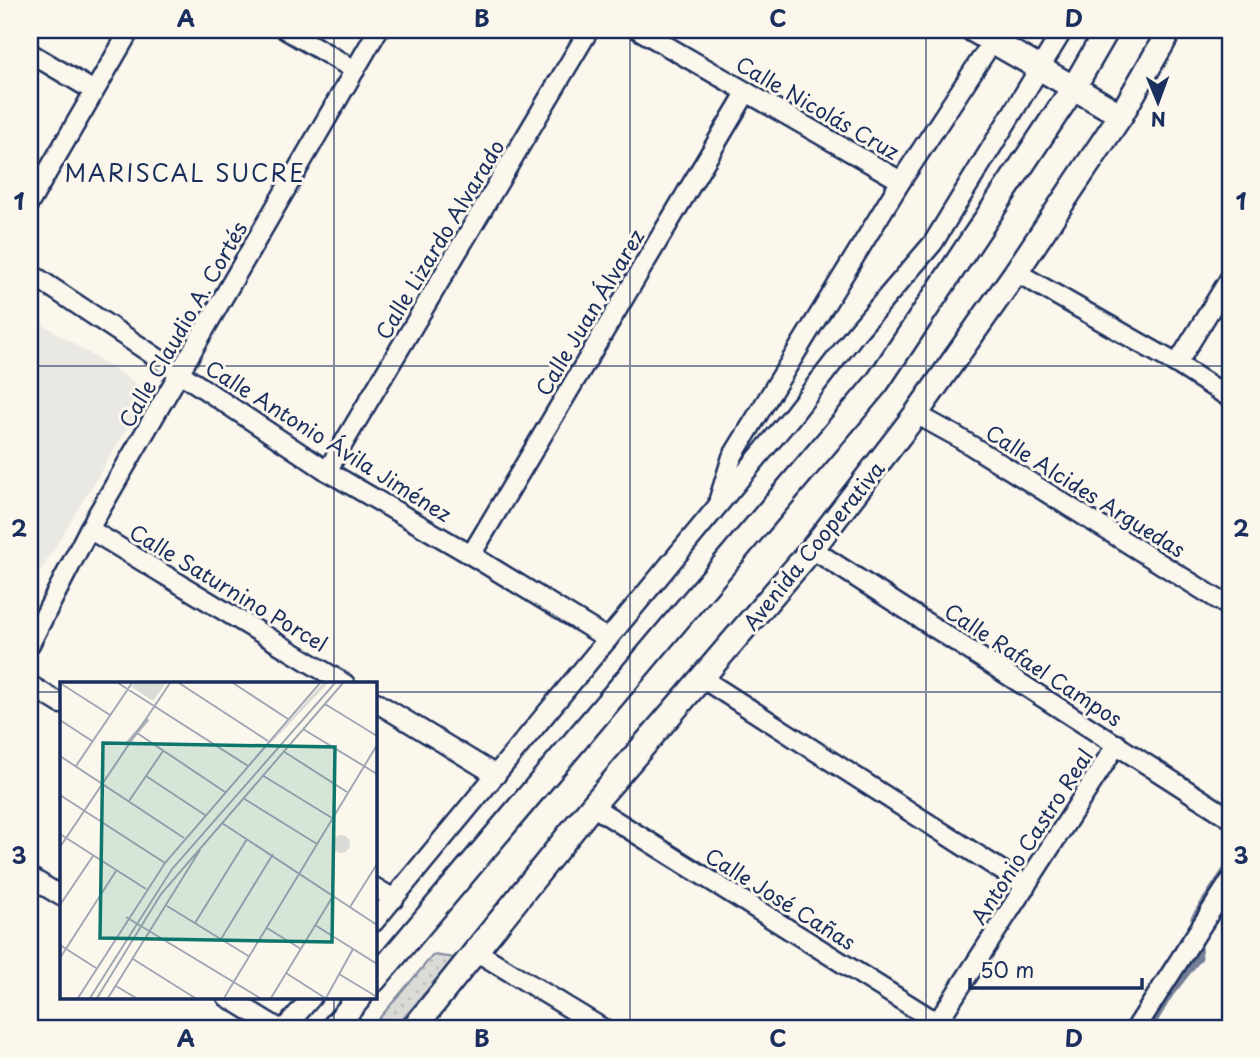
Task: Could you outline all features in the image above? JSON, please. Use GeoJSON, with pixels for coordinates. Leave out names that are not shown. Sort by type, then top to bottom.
{"type":"FeatureCollection","features":[{"type":"Feature","properties":{"kind":"street"},"geometry":{"type":"LineString","coordinates":[[30,202],[130,30]]}},
{"type":"Feature","properties":{"kind":"street"},"geometry":{"type":"LineString","coordinates":[[286,30],[355,70]]}},
{"type":"Feature","properties":{"kind":"street","name":"Calle Claudio A. Cortés"},"geometry":{"type":"LineString","coordinates":[[30,644],[89,529],[378,30]]}},
{"type":"Feature","properties":{"kind":"street","name":"Calle Lizardo Alvarado"},"geometry":{"type":"LineString","coordinates":[[327,471],[589,30]]}},
{"type":"Feature","properties":{"kind":"street","name":"Calle Nicolás Cruz"},"geometry":{"type":"LineString","coordinates":[[639,30],[901,181]]}},
{"type":"Feature","properties":{"kind":"street"},"geometry":{"type":"LineString","coordinates":[[973,30],[996,36],[1040,69],[1121,115]]}},
{"type":"Feature","properties":{"kind":"street"},"geometry":{"type":"LineString","coordinates":[[376,920],[716,509],[856,333],[933,243],[1063,30]]}},
{"type":"Feature","properties":{"kind":"street"},"geometry":{"type":"LineString","coordinates":[[376,978],[877,383],[1074,87],[1107,30]]}},
{"type":"Feature","properties":{"kind":"street","name":"Avenida Cooperativa"},"geometry":{"type":"LineString","coordinates":[[414,1028],[592,806],[813,549],[916,414],[1016,272],[1121,115],[1170,30]]}},
{"type":"Feature","properties":{"kind":"street"},"geometry":{"type":"LineString","coordinates":[[716,509],[732,457],[901,181],[996,36]]}},
{"type":"Feature","properties":{"kind":"street"},"geometry":{"type":"LineString","coordinates":[[30,53],[94,92]]}},
{"type":"Feature","properties":{"kind":"street","name":"Calle Juan Álvarez"},"geometry":{"type":"LineString","coordinates":[[471,555],[747,93]]}},
{"type":"Feature","properties":{"kind":"street"},"geometry":{"type":"LineString","coordinates":[[1016,272],[1230,397]]}},
{"type":"Feature","properties":{"kind":"street","name":"Calle Antonio Ávila Jiménez"},"geometry":{"type":"LineString","coordinates":[[30,273],[327,471],[608,639]]}},
{"type":"Feature","properties":{"kind":"street"},"geometry":{"type":"LineString","coordinates":[[1177,364],[1230,278]]}},
{"type":"Feature","properties":{"kind":"street","name":"Calle Alcides Arguedas"},"geometry":{"type":"LineString","coordinates":[[916,414],[956,436],[1230,607]]}},
{"type":"Feature","properties":{"kind":"street","name":"Calle Saturnino Porcel"},"geometry":{"type":"LineString","coordinates":[[89,529],[342,682]]}},
{"type":"Feature","properties":{"kind":"street","name":"Calle Rafael Campos"},"geometry":{"type":"LineString","coordinates":[[813,549],[1230,818]]}},
{"type":"Feature","properties":{"kind":"street"},"geometry":{"type":"LineString","coordinates":[[703,679],[1026,886]]}},
{"type":"Feature","properties":{"kind":"street"},"geometry":{"type":"LineString","coordinates":[[30,685],[60,703]]}},
{"type":"Feature","properties":{"kind":"street"},"geometry":{"type":"LineString","coordinates":[[376,702],[496,775]]}},
{"type":"Feature","properties":{"kind":"street","name":"Antonio Castro Real"},"geometry":{"type":"LineString","coordinates":[[941,1025],[1117,744]]}},
{"type":"Feature","properties":{"kind":"street","name":"Calle José Cañas"},"geometry":{"type":"LineString","coordinates":[[592,806],[941,1025]]}},
{"type":"Feature","properties":{"kind":"street"},"geometry":{"type":"LineString","coordinates":[[30,877],[60,895]]}},
{"type":"Feature","properties":{"kind":"street"},"geometry":{"type":"LineString","coordinates":[[1136,1028],[1230,880]]}},
{"type":"Feature","properties":{"kind":"street"},"geometry":{"type":"LineString","coordinates":[[376,888],[394,899]]}},
{"type":"Feature","properties":{"kind":"street"},"geometry":{"type":"LineString","coordinates":[[474,950],[602,1028]]}},
{"type":"Feature","properties":{"kind":"street"},"geometry":{"type":"LineString","coordinates":[[229,998],[278,1028]]}},
{"type":"Feature","properties":{"kind":"street"},"geometry":{"type":"LineString","coordinates":[[285,1028],[311,998]]}},
{"type":"Feature","properties":{"kind":"street"},"geometry":{"type":"LineString","coordinates":[[333,1028],[359,998]]}},
{"type":"Feature","properties":{"kind":"shaded area"},"geometry":{"type":"Polygon","coordinates":[[[30,316],[140,386],[142,404],[30,588],[30,316]]]}},
{"type":"Feature","properties":{"kind":"shaded area"},"geometry":{"type":"Polygon","coordinates":[[[433,955],[455,958],[395,1028],[371,1028],[433,955]]]}},
{"type":"Feature","properties":{"kind":"waterway"},"geometry":{"type":"LineString","coordinates":[[1195,928],[1194,918],[1230,864]]}},
{"type":"Feature","properties":{"kind":"waterway"},"geometry":{"type":"LineString","coordinates":[[1150,1028],[1170,994],[1199,957],[1197,940]]}},
{"type":"Feature","properties":{"kind":"district","name":"MARISCAL SUCRE"},"geometry":{"type":"Point","coordinates":[185,172]}}]}
